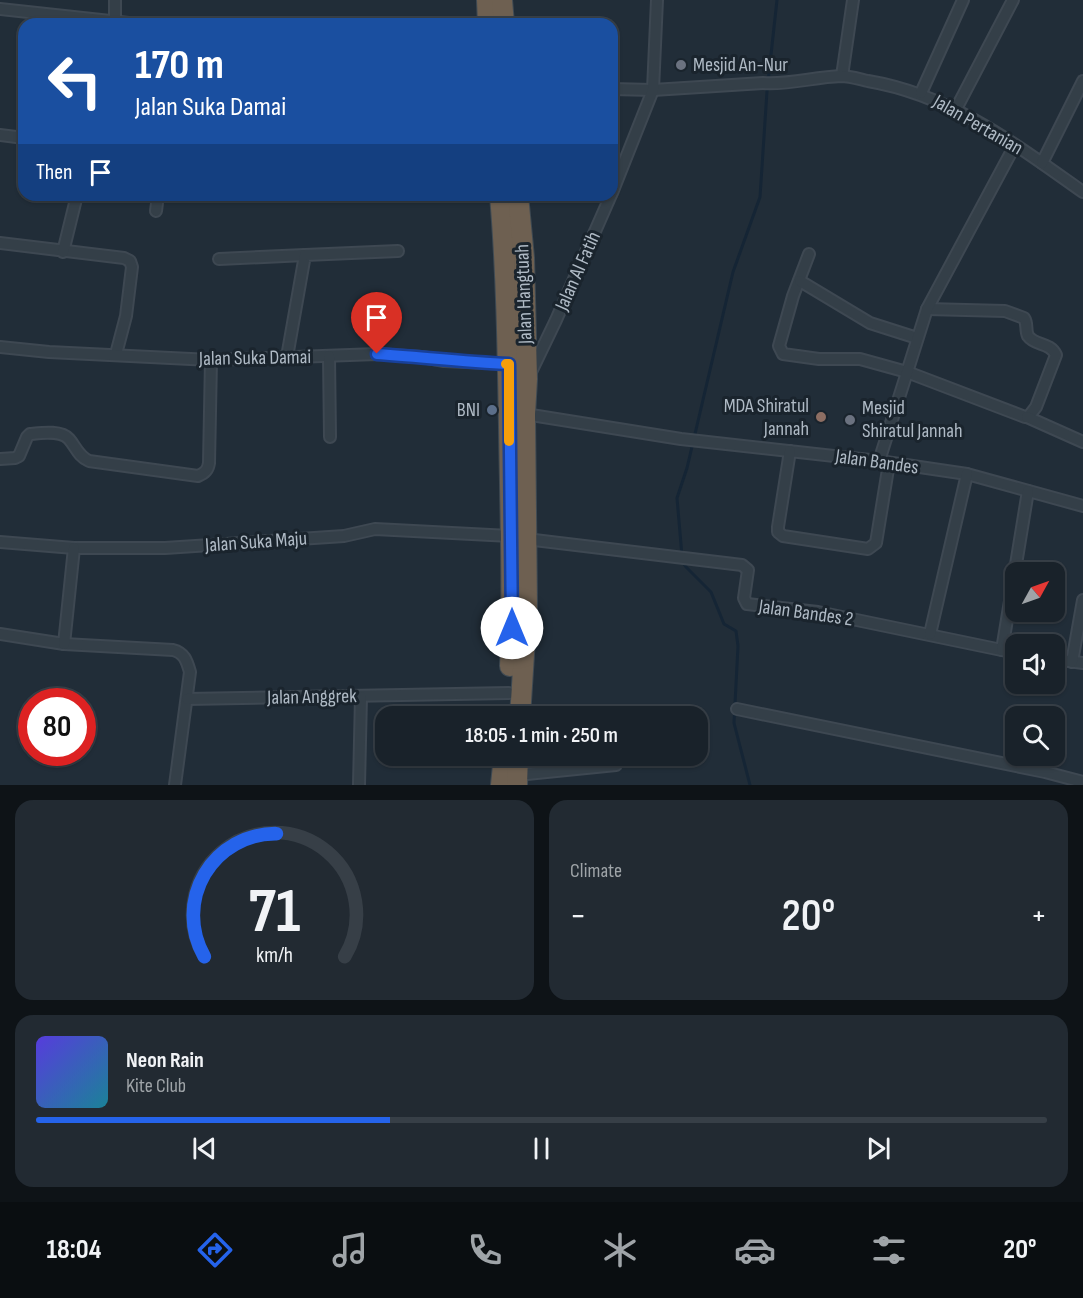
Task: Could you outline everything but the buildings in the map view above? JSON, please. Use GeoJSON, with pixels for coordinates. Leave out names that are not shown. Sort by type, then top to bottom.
{"type":"FeatureCollection","features":[{"type":"Feature","properties":{"kind":"highway"},"geometry":{"type":"LineString","coordinates":[[487,0],[488,18]]}},
{"type":"Feature","properties":{"kind":"highway"},"geometry":{"type":"LineString","coordinates":[[502,0],[504,18]]}},
{"type":"Feature","properties":{"kind":"highway","name":"Jalan Hangtuah"},"geometry":{"type":"LineString","coordinates":[[500,201],[518,485],[519,538],[508,706]]}},
{"type":"Feature","properties":{"kind":"highway","name":"Jalan Hangtuah"},"geometry":{"type":"LineString","coordinates":[[518,485],[527,379],[524,258],[519,201]]}},
{"type":"Feature","properties":{"kind":"highway","name":"Jalan Hangtuah"},"geometry":{"type":"LineString","coordinates":[[519,538],[527,607],[521,706]]}},
{"type":"Feature","properties":{"kind":"street"},"geometry":{"type":"LineString","coordinates":[[115,0],[120,18]]}},
{"type":"Feature","properties":{"kind":"street"},"geometry":{"type":"LineString","coordinates":[[653,90],[657,0]]}},
{"type":"Feature","properties":{"kind":"street"},"geometry":{"type":"LineString","coordinates":[[842,76],[853,0]]}},
{"type":"Feature","properties":{"kind":"street"},"geometry":{"type":"LineString","coordinates":[[921,93],[963,0]]}},
{"type":"Feature","properties":{"kind":"street"},"geometry":{"type":"LineString","coordinates":[[956,109],[1013,0]]}},
{"type":"Feature","properties":{"kind":"street"},"geometry":{"type":"LineString","coordinates":[[0,9],[84,18]]}},
{"type":"Feature","properties":{"kind":"street","name":"Jalan Pertanian"},"geometry":{"type":"LineString","coordinates":[[618,89],[653,90],[842,76],[880,83],[921,93],[956,109],[1015,145],[1083,192]]}},
{"type":"Feature","properties":{"kind":"street"},"geometry":{"type":"LineString","coordinates":[[1042,163],[1083,81]]}},
{"type":"Feature","properties":{"kind":"street","name":"Jalan Al Fatih"},"geometry":{"type":"LineString","coordinates":[[618,179],[653,90]]}},
{"type":"Feature","properties":{"kind":"street"},"geometry":{"type":"LineString","coordinates":[[0,135],[18,137]]}},
{"type":"Feature","properties":{"kind":"street"},"geometry":{"type":"LineString","coordinates":[[790,451],[778,527],[780,534],[868,549],[876,543],[884,462],[907,372],[927,309],[1015,145]]}},
{"type":"Feature","properties":{"kind":"street"},"geometry":{"type":"LineString","coordinates":[[63,252],[76,201]]}},
{"type":"Feature","properties":{"kind":"street"},"geometry":{"type":"LineString","coordinates":[[156,211],[157,201]]}},
{"type":"Feature","properties":{"kind":"street","name":"Jalan Al Fatih"},"geometry":{"type":"LineString","coordinates":[[527,379],[609,201]]}},
{"type":"Feature","properties":{"kind":"street"},"geometry":{"type":"LineString","coordinates":[[0,243],[124,258],[131,264],[126,316],[116,354]]}},
{"type":"Feature","properties":{"kind":"street"},"geometry":{"type":"LineString","coordinates":[[219,259],[398,251]]}},
{"type":"Feature","properties":{"kind":"street"},"geometry":{"type":"LineString","coordinates":[[809,254],[779,346],[783,354],[819,359],[860,358],[907,372],[1027,417],[1083,442]]}},
{"type":"Feature","properties":{"kind":"street"},"geometry":{"type":"LineString","coordinates":[[287,357],[305,255]]}},
{"type":"Feature","properties":{"kind":"street"},"geometry":{"type":"LineString","coordinates":[[800,281],[870,322],[917,339]]}},
{"type":"Feature","properties":{"kind":"street"},"geometry":{"type":"LineString","coordinates":[[927,309],[1005,311],[1024,318],[1028,324],[1027,332],[1030,337],[1049,346],[1056,355],[1036,407],[1027,417]]}},
{"type":"Feature","properties":{"kind":"street","name":"Jalan Suka Damai"},"geometry":{"type":"LineString","coordinates":[[0,347],[49,352],[212,360],[377,354],[444,361],[509,364]]}},
{"type":"Feature","properties":{"kind":"street"},"geometry":{"type":"LineString","coordinates":[[329,356],[330,437]]}},
{"type":"Feature","properties":{"kind":"street"},"geometry":{"type":"LineString","coordinates":[[0,459],[15,458],[21,454],[25,440],[30,434],[59,433],[67,436],[78,452],[89,461],[198,476],[203,474],[209,463],[212,360]]}},
{"type":"Feature","properties":{"kind":"street","name":"Jalan Bandes"},"geometry":{"type":"LineString","coordinates":[[525,414],[713,444],[884,462],[966,474],[1083,506]]}},
{"type":"Feature","properties":{"kind":"street"},"geometry":{"type":"LineString","coordinates":[[930,634],[966,474]]}},
{"type":"Feature","properties":{"kind":"street"},"geometry":{"type":"LineString","coordinates":[[1002,650],[1028,491]]}},
{"type":"Feature","properties":{"kind":"street","name":"Jalan Suka Maju"},"geometry":{"type":"LineString","coordinates":[[0,542],[120,549],[344,536],[375,529],[519,538]]}},
{"type":"Feature","properties":{"kind":"street","name":"Jalan Bandes 2"},"geometry":{"type":"LineString","coordinates":[[519,538],[742,565],[747,568],[748,574],[744,598],[747,604],[818,612],[1005,651]]}},
{"type":"Feature","properties":{"kind":"street"},"geometry":{"type":"LineString","coordinates":[[64,644],[74,548]]}},
{"type":"Feature","properties":{"kind":"street"},"geometry":{"type":"LineString","coordinates":[[1077,663],[1083,600]]}},
{"type":"Feature","properties":{"kind":"street"},"geometry":{"type":"LineString","coordinates":[[0,634],[64,644],[178,651],[185,658],[190,672],[175,785]]}},
{"type":"Feature","properties":{"kind":"street","name":"Jalan Anggrek"},"geometry":{"type":"LineString","coordinates":[[187,699],[509,693]]}},
{"type":"Feature","properties":{"kind":"street"},"geometry":{"type":"LineString","coordinates":[[358,785],[361,697]]}},
{"type":"Feature","properties":{"kind":"street"},"geometry":{"type":"LineString","coordinates":[[737,710],[863,734],[1083,782]]}},
{"type":"Feature","properties":{"kind":"street"},"geometry":{"type":"LineString","coordinates":[[513,775],[606,766]]}},
{"type":"Feature","properties":{"kind":"waterway"},"geometry":{"type":"LineString","coordinates":[[682,556],[677,498],[687,468],[733,272],[760,197],[767,91],[777,0]]}},
{"type":"Feature","properties":{"kind":"waterway"},"geometry":{"type":"LineString","coordinates":[[683,562],[711,592],[724,624],[736,631],[738,646],[734,723],[750,785]]}},
{"type":"Feature","properties":{"kind":"slow traffic"},"geometry":{"type":"LineString","coordinates":[[506,364],[509,364],[509,441]]}},
{"type":"Feature","properties":{"kind":"place","name":"Mesjid An-Nur"},"geometry":{"type":"Point","coordinates":[681,65]}},
{"type":"Feature","properties":{"kind":"place","name":"BNI"},"geometry":{"type":"Point","coordinates":[492,410]}},
{"type":"Feature","properties":{"kind":"place","name":"MDA Shiratul Jannah"},"geometry":{"type":"Point","coordinates":[821,417]}},
{"type":"Feature","properties":{"kind":"place","name":"Mesjid Shiratul Jannah"},"geometry":{"type":"Point","coordinates":[850,420]}},
{"type":"Feature","properties":{"kind":"route"},"geometry":{"type":"LineString","coordinates":[[377,354],[444,361],[509,364],[512,628]]}}]}
